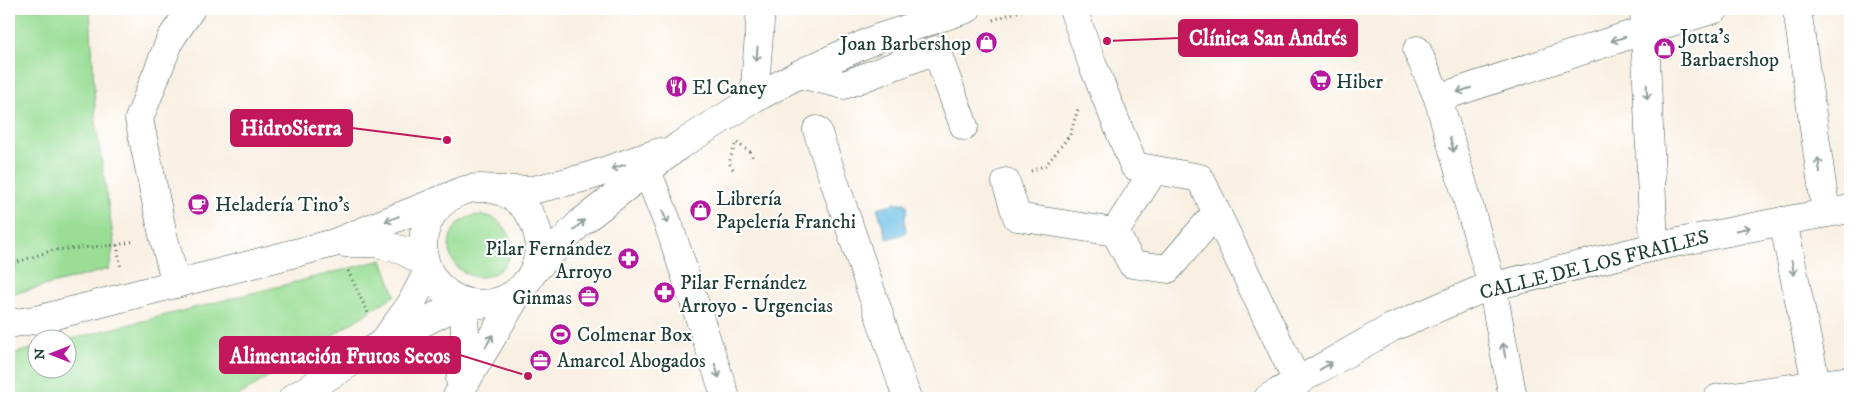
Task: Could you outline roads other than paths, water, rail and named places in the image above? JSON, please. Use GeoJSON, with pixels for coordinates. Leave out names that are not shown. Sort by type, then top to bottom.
{"type":"FeatureCollection","features":[{"type":"Feature","properties":{"kind":"street"},"geometry":{"type":"LineString","coordinates":[[176,284],[163,235],[139,119],[170,40],[191,9]]}},
{"type":"Feature","properties":{"kind":"street"},"geometry":{"type":"LineString","coordinates":[[754,99],[761,9]]}},
{"type":"Feature","properties":{"kind":"street"},"geometry":{"type":"LineString","coordinates":[[334,243],[378,243],[404,251],[427,267],[443,290],[464,302],[478,304],[494,303],[509,298],[580,223],[680,145],[754,99],[799,74],[878,38],[967,9]]}},
{"type":"Feature","properties":{"kind":"street"},"geometry":{"type":"LineString","coordinates":[[1073,9],[1092,63],[1134,166],[1200,178],[1298,383]]}},
{"type":"Feature","properties":{"kind":"street"},"geometry":{"type":"LineString","coordinates":[[1438,98],[1644,19],[1715,9]]}},
{"type":"Feature","properties":{"kind":"street"},"geometry":{"type":"LineString","coordinates":[[1797,9],[1838,211]]}},
{"type":"Feature","properties":{"kind":"street"},"geometry":{"type":"LineString","coordinates":[[1644,19],[1654,247]]}},
{"type":"Feature","properties":{"kind":"street"},"geometry":{"type":"LineString","coordinates":[[799,74],[844,85],[936,50],[964,126]]}},
{"type":"Feature","properties":{"kind":"street"},"geometry":{"type":"LineString","coordinates":[[1417,50],[1438,98],[1492,286],[1513,398]]}},
{"type":"Feature","properties":{"kind":"street"},"geometry":{"type":"LineString","coordinates":[[817,130],[907,398]]}},
{"type":"Feature","properties":{"kind":"street"},"geometry":{"type":"LineString","coordinates":[[9,324],[40,319],[334,243],[468,188],[533,190],[587,178],[680,145]]}},
{"type":"Feature","properties":{"kind":"street"},"geometry":{"type":"LineString","coordinates":[[1115,232],[1154,170]]}},
{"type":"Feature","properties":{"kind":"street"},"geometry":{"type":"LineString","coordinates":[[647,171],[669,226],[726,398]]}},
{"type":"Feature","properties":{"kind":"street"},"geometry":{"type":"LineString","coordinates":[[1006,182],[1017,217],[1115,232]]}},
{"type":"Feature","properties":{"kind":"street"},"geometry":{"type":"LineString","coordinates":[[464,302],[466,348],[456,398],[527,280],[539,253],[538,234],[531,215],[518,200],[500,190]]}},
{"type":"Feature","properties":{"kind":"street"},"geometry":{"type":"LineString","coordinates":[[383,343],[411,304],[427,267],[423,244],[427,224],[437,207],[453,195]]}},
{"type":"Feature","properties":{"kind":"street","name":"CALLE DE LOS FRAILES"},"geometry":{"type":"LineString","coordinates":[[1268,398],[1298,383],[1391,328],[1492,286],[1654,247],[1838,211]]}},
{"type":"Feature","properties":{"kind":"street"},"geometry":{"type":"LineString","coordinates":[[1115,232],[1132,264],[1168,269],[1216,213]]}},
{"type":"Feature","properties":{"kind":"street"},"geometry":{"type":"LineString","coordinates":[[1783,221],[1817,392]]}},
{"type":"Feature","properties":{"kind":"street"},"geometry":{"type":"LineString","coordinates":[[293,398],[383,343],[464,302]]}},
{"type":"Feature","properties":{"kind":"street"},"geometry":{"type":"LineString","coordinates":[[1718,398],[1817,392],[1850,380]]}},
{"type":"Feature","properties":{"kind":"water"},"geometry":{"type":"Polygon","coordinates":[[[896,203],[905,203],[908,207],[905,216],[906,231],[903,234],[887,239],[877,208],[896,203]]]}},
{"type":"Feature","properties":{"kind":"place","name":"Clínica San Andrés"},"geometry":{"type":"Point","coordinates":[1107,41]}},
{"type":"Feature","properties":{"kind":"place","name":"Joan Barbershop"},"geometry":{"type":"Point","coordinates":[987,43]}},
{"type":"Feature","properties":{"kind":"place","name":"Jotta's Barbaershop"},"geometry":{"type":"Point","coordinates":[1664,48]}},
{"type":"Feature","properties":{"kind":"place","name":"Hiber"},"geometry":{"type":"Point","coordinates":[1320,81]}},
{"type":"Feature","properties":{"kind":"place","name":"El Caney"},"geometry":{"type":"Point","coordinates":[676,87]}},
{"type":"Feature","properties":{"kind":"place","name":"HidroSierra"},"geometry":{"type":"Point","coordinates":[447,140]}},
{"type":"Feature","properties":{"kind":"place","name":"Heladería Tino's"},"geometry":{"type":"Point","coordinates":[199,204]}},
{"type":"Feature","properties":{"kind":"place","name":"Librería Papelería Franchi"},"geometry":{"type":"Point","coordinates":[700,210]}},
{"type":"Feature","properties":{"kind":"place","name":"Pilar Fernández Arroyo"},"geometry":{"type":"Point","coordinates":[628,259]}},
{"type":"Feature","properties":{"kind":"place","name":"Pilar Fernández Arroyo - Urgencias"},"geometry":{"type":"Point","coordinates":[664,293]}},
{"type":"Feature","properties":{"kind":"place","name":"Ginmas"},"geometry":{"type":"Point","coordinates":[588,297]}},
{"type":"Feature","properties":{"kind":"place","name":"Colmenar Box"},"geometry":{"type":"Point","coordinates":[561,334]}},
{"type":"Feature","properties":{"kind":"place","name":"Amarcol Abogados"},"geometry":{"type":"Point","coordinates":[541,360]}},
{"type":"Feature","properties":{"kind":"place","name":"Alimentación Frutos Secos"},"geometry":{"type":"Point","coordinates":[528,376]}}]}
